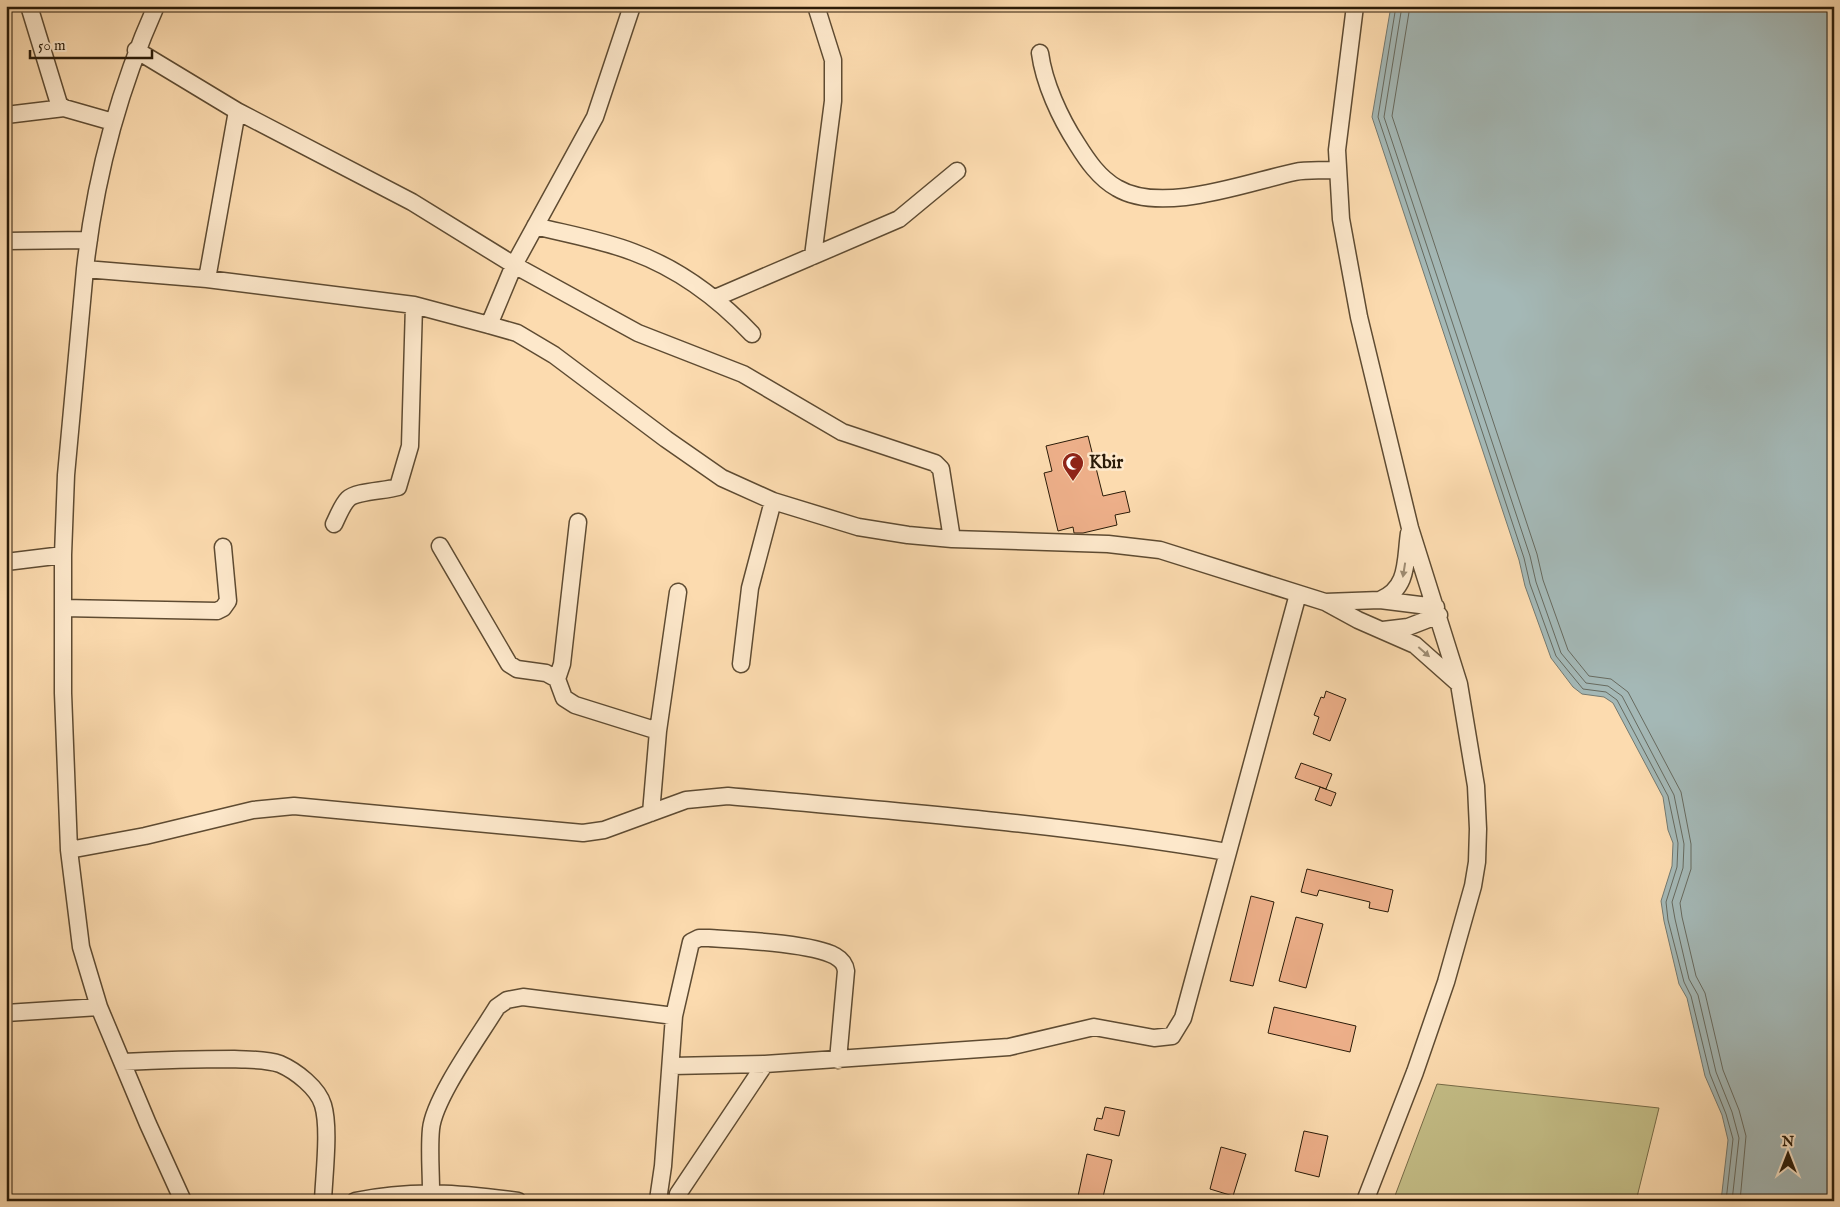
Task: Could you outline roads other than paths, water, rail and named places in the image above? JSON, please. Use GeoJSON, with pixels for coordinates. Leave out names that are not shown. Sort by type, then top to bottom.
{"type":"FeatureCollection","features":[{"type":"Feature","properties":{"kind":"street"},"geometry":{"type":"LineString","coordinates":[[156,6],[136,50],[113,122],[88,240],[66,475],[63,555],[63,693],[69,850],[81,947],[99,1007],[182,1201]]}},
{"type":"Feature","properties":{"kind":"street"},"geometry":{"type":"LineString","coordinates":[[490,324],[514,265],[595,117],[632,6]]}},
{"type":"Feature","properties":{"kind":"street"},"geometry":{"type":"LineString","coordinates":[[813,256],[833,101],[833,60],[816,6]]}},
{"type":"Feature","properties":{"kind":"street"},"geometry":{"type":"LineString","coordinates":[[1355,6],[1342,99],[1337,170],[1341,219],[1359,317],[1410,528],[1458,684],[1475,776],[1478,809],[1477,862],[1473,886],[1443,991],[1415,1072],[1365,1201]]}},
{"type":"Feature","properties":{"kind":"street"},"geometry":{"type":"LineString","coordinates":[[29,7],[59,104],[64,108],[113,122]]}},
{"type":"Feature","properties":{"kind":"street"},"geometry":{"type":"LineString","coordinates":[[136,50],[237,111],[412,202],[514,265],[638,333],[743,374],[842,432],[935,463],[941,470],[952,539]]}},
{"type":"Feature","properties":{"kind":"street"},"geometry":{"type":"LineString","coordinates":[[1040,53],[1042,67],[1067,129],[1091,166],[1117,188],[1142,197],[1169,198],[1236,188],[1297,171],[1337,170]]}},
{"type":"Feature","properties":{"kind":"street"},"geometry":{"type":"LineString","coordinates":[[6,115],[64,108]]}},
{"type":"Feature","properties":{"kind":"street"},"geometry":{"type":"LineString","coordinates":[[207,278],[237,111]]}},
{"type":"Feature","properties":{"kind":"street"},"geometry":{"type":"LineString","coordinates":[[715,298],[899,219],[957,171]]}},
{"type":"Feature","properties":{"kind":"street"},"geometry":{"type":"LineString","coordinates":[[536,226],[630,251],[680,274],[715,298],[752,334]]}},
{"type":"Feature","properties":{"kind":"street"},"geometry":{"type":"LineString","coordinates":[[6,241],[88,240]]}},
{"type":"Feature","properties":{"kind":"street"},"geometry":{"type":"LineString","coordinates":[[85,269],[207,278],[414,305],[490,324],[517,334],[554,355],[666,440],[722,478],[773,501],[858,526],[908,535],[952,539],[1108,544],[1160,550],[1325,602],[1358,620],[1415,645],[1458,684]]}},
{"type":"Feature","properties":{"kind":"street"},"geometry":{"type":"LineString","coordinates":[[334,524],[347,500],[354,495],[385,491],[398,487],[410,446],[414,305]]}},
{"type":"Feature","properties":{"kind":"street"},"geometry":{"type":"LineString","coordinates":[[741,664],[750,588],[773,501]]}},
{"type":"Feature","properties":{"kind":"street"},"geometry":{"type":"LineString","coordinates":[[578,522],[563,655],[557,679],[564,698],[575,705],[658,731]]}},
{"type":"Feature","properties":{"kind":"street"},"geometry":{"type":"LineString","coordinates":[[1380,600],[1391,596],[1402,582],[1410,528]]}},
{"type":"Feature","properties":{"kind":"street"},"geometry":{"type":"LineString","coordinates":[[440,546],[509,664],[517,669],[546,673],[557,679]]}},
{"type":"Feature","properties":{"kind":"street"},"geometry":{"type":"LineString","coordinates":[[63,608],[217,611],[223,608],[228,601],[223,547]]}},
{"type":"Feature","properties":{"kind":"street"},"geometry":{"type":"LineString","coordinates":[[6,562],[63,555]]}},
{"type":"Feature","properties":{"kind":"street"},"geometry":{"type":"LineString","coordinates":[[651,813],[658,731],[678,592]]}},
{"type":"Feature","properties":{"kind":"street"},"geometry":{"type":"LineString","coordinates":[[672,1066],[838,1060],[1009,1047],[1094,1027],[1154,1038],[1172,1036],[1183,1018],[1298,594]]}},
{"type":"Feature","properties":{"kind":"street"},"geometry":{"type":"LineString","coordinates":[[1325,602],[1380,600],[1437,611]]}},
{"type":"Feature","properties":{"kind":"street"},"geometry":{"type":"LineString","coordinates":[[1383,630],[1408,627],[1437,611]]}},
{"type":"Feature","properties":{"kind":"street"},"geometry":{"type":"LineString","coordinates":[[69,850],[145,836],[253,810],[294,806],[583,833],[604,830],[686,800],[728,796],[1053,826],[1127,835],[1227,852]]}},
{"type":"Feature","properties":{"kind":"street"},"geometry":{"type":"LineString","coordinates":[[765,1064],[678,1197],[657,1200],[672,1066],[674,1016],[688,946],[694,939],[745,940],[822,951],[835,956],[845,965],[838,1060]]}},
{"type":"Feature","properties":{"kind":"street"},"geometry":{"type":"LineString","coordinates":[[431,1192],[431,1128],[448,1086],[497,1006],[507,1000],[524,997],[674,1016]]}},
{"type":"Feature","properties":{"kind":"street"},"geometry":{"type":"LineString","coordinates":[[6,1013],[99,1007]]}},
{"type":"Feature","properties":{"kind":"street"},"geometry":{"type":"LineString","coordinates":[[123,1062],[191,1058],[260,1060],[280,1064],[298,1075],[311,1086],[323,1104],[326,1122],[323,1201]]}},
{"type":"Feature","properties":{"kind":"street"},"geometry":{"type":"LineString","coordinates":[[355,1201],[392,1194],[431,1192],[518,1201]]}},
{"type":"Feature","properties":{"kind":"water"},"geometry":{"type":"Polygon","coordinates":[[[1391,6],[1834,6],[1834,1201],[1721,1201],[1728,1140],[1722,1115],[1705,1076],[1687,998],[1679,984],[1661,901],[1672,866],[1673,843],[1668,830],[1663,797],[1613,703],[1604,697],[1582,694],[1573,687],[1551,658],[1525,586],[1519,560],[1372,117],[1391,6]]]}},
{"type":"Feature","properties":{"kind":"place","name":"Kbir"},"geometry":{"type":"Point","coordinates":[1073,482]}}]}
